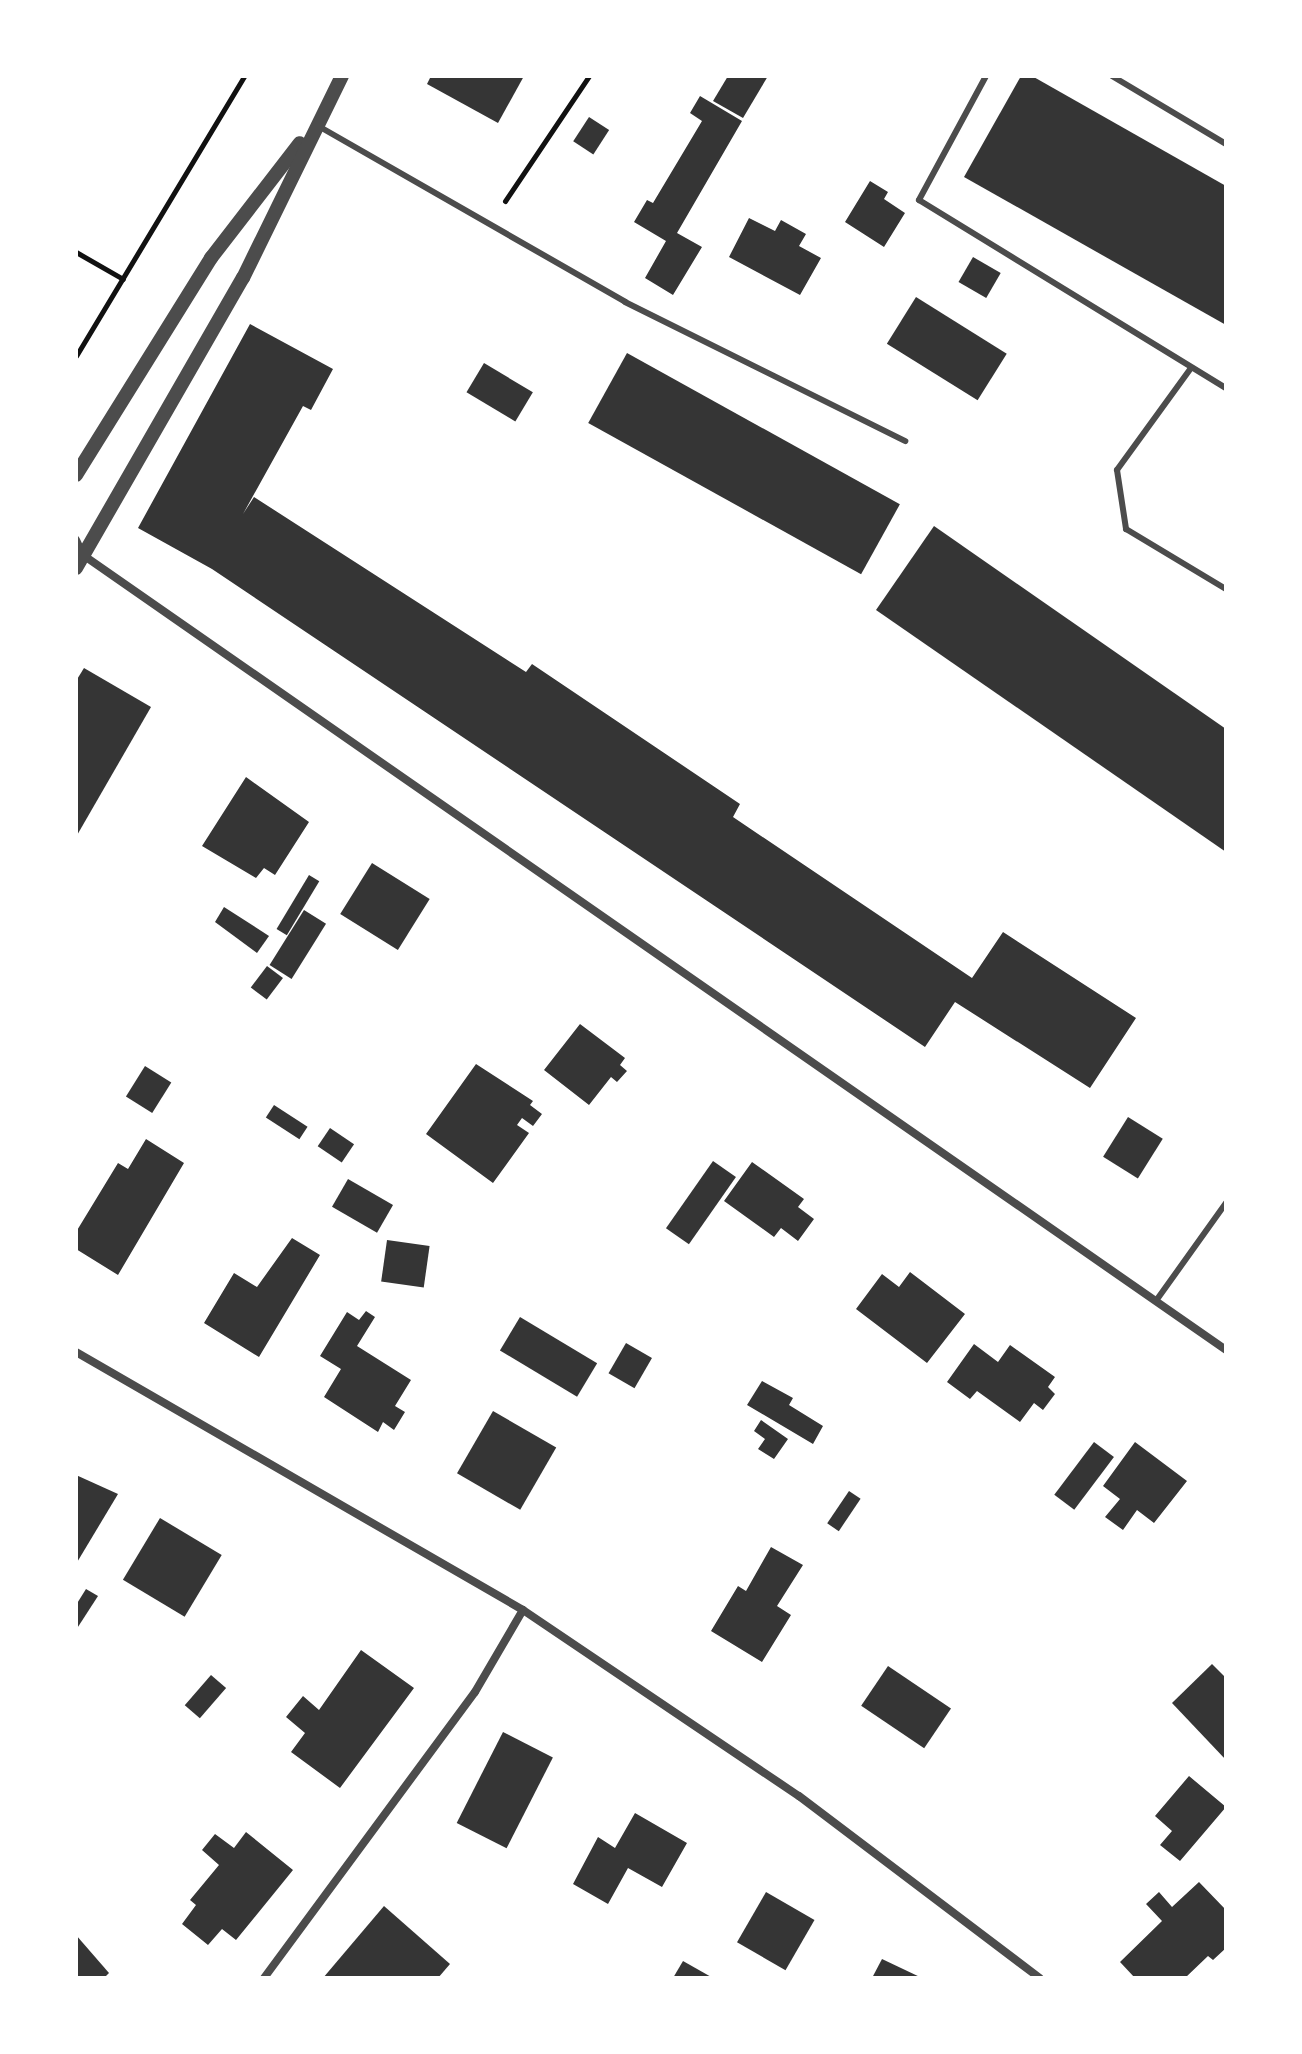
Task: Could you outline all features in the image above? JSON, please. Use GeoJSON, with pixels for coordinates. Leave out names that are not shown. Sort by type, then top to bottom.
{"type":"FeatureCollection","features":[{"type":"Feature","properties":{"kind":"street"},"geometry":{"type":"LineString","coordinates":[[78,559],[243,278],[315,124],[342,76]]}},
{"type":"Feature","properties":{"kind":"street"},"geometry":{"type":"LineString","coordinates":[[76,475],[211,258],[315,124]]}},
{"type":"Feature","properties":{"kind":"street"},"geometry":{"type":"LineString","coordinates":[[76,540],[78,559],[1158,1298],[1226,1350]]}},
{"type":"Feature","properties":{"kind":"street"},"geometry":{"type":"LineString","coordinates":[[76,1352],[523,1610],[799,1796],[1040,1978]]}},
{"type":"Feature","properties":{"kind":"street"},"geometry":{"type":"LineString","coordinates":[[264,1978],[475,1692],[523,1610]]}},
{"type":"Feature","properties":{"kind":"lane"},"geometry":{"type":"LineString","coordinates":[[986,76],[919,200],[1226,388]]}},
{"type":"Feature","properties":{"kind":"lane"},"geometry":{"type":"LineString","coordinates":[[1112,76],[1226,144]]}},
{"type":"Feature","properties":{"kind":"lane"},"geometry":{"type":"LineString","coordinates":[[315,124],[625,302],[905,441]]}},
{"type":"Feature","properties":{"kind":"lane"},"geometry":{"type":"LineString","coordinates":[[1191,368],[1117,470],[1126,529],[1226,589]]}},
{"type":"Feature","properties":{"kind":"lane"},"geometry":{"type":"LineString","coordinates":[[1158,1298],[1226,1203]]}},
{"type":"Feature","properties":{"kind":"path"},"geometry":{"type":"LineString","coordinates":[[76,356],[244,76]]}},
{"type":"Feature","properties":{"kind":"path"},"geometry":{"type":"LineString","coordinates":[[489,224],[589,76]]}},
{"type":"Feature","properties":{"kind":"path"},"geometry":{"type":"LineString","coordinates":[[76,252],[123,279]]}},
{"type":"Feature","properties":{"kind":"building"},"geometry":{"type":"Polygon","coordinates":[[[431,76],[524,76],[498,123],[427,84],[431,76]]]}},
{"type":"Feature","properties":{"kind":"building"},"geometry":{"type":"Polygon","coordinates":[[[728,76],[768,76],[743,118],[713,101],[728,76]]]}},
{"type":"Feature","properties":{"kind":"building"},"geometry":{"type":"Polygon","coordinates":[[[1021,76],[1032,76],[1226,186],[1226,325],[964,177],[1021,76]]]}},
{"type":"Feature","properties":{"kind":"building"},"geometry":{"type":"Polygon","coordinates":[[[700,96],[742,121],[677,233],[702,247],[673,295],[645,278],[666,241],[634,222],[647,200],[653,203],[702,121],[690,113],[700,96]]]}},
{"type":"Feature","properties":{"kind":"building"},"geometry":{"type":"Polygon","coordinates":[[[589,117],[609,130],[593,154],[573,141],[589,117]]]}},
{"type":"Feature","properties":{"kind":"building"},"geometry":{"type":"Polygon","coordinates":[[[870,181],[888,192],[884,199],[905,213],[884,247],[845,222],[870,181]]]}},
{"type":"Feature","properties":{"kind":"building"},"geometry":{"type":"Polygon","coordinates":[[[749,218],[775,231],[781,220],[806,234],[799,246],[821,258],[800,295],[729,257],[749,218]]]}},
{"type":"Feature","properties":{"kind":"building"},"geometry":{"type":"Polygon","coordinates":[[[973,257],[1001,273],[986,298],[958,282],[973,257]]]}},
{"type":"Feature","properties":{"kind":"building"},"geometry":{"type":"Polygon","coordinates":[[[916,297],[1007,354],[978,400],[887,344],[916,297]]]}},
{"type":"Feature","properties":{"kind":"building"},"geometry":{"type":"Polygon","coordinates":[[[250,324],[333,369],[311,410],[303,406],[243,514],[254,497],[526,672],[532,664],[740,804],[733,817],[972,978],[1003,932],[1136,1018],[1090,1088],[955,1002],[925,1047],[212,569],[138,528],[250,324]]]}},
{"type":"Feature","properties":{"kind":"building"},"geometry":{"type":"Polygon","coordinates":[[[627,353],[900,504],[861,574],[588,423],[627,353]]]}},
{"type":"Feature","properties":{"kind":"building"},"geometry":{"type":"Polygon","coordinates":[[[484,363],[533,392],[515,422],[466,392],[484,363]]]}},
{"type":"Feature","properties":{"kind":"building"},"geometry":{"type":"Polygon","coordinates":[[[934,526],[1226,729],[1226,852],[876,610],[934,526]]]}},
{"type":"Feature","properties":{"kind":"building"},"geometry":{"type":"Polygon","coordinates":[[[84,668],[151,707],[76,837],[76,681],[84,668]]]}},
{"type":"Feature","properties":{"kind":"building"},"geometry":{"type":"Polygon","coordinates":[[[246,777],[309,822],[275,875],[264,868],[256,878],[202,846],[246,777]]]}},
{"type":"Feature","properties":{"kind":"building"},"geometry":{"type":"Polygon","coordinates":[[[372,863],[430,899],[398,950],[340,914],[372,863]]]}},
{"type":"Feature","properties":{"kind":"building"},"geometry":{"type":"Polygon","coordinates":[[[309,875],[319,881],[287,935],[277,929],[309,875]]]}},
{"type":"Feature","properties":{"kind":"building"},"geometry":{"type":"Polygon","coordinates":[[[224,907],[269,936],[257,953],[215,922],[224,907]]]}},
{"type":"Feature","properties":{"kind":"building"},"geometry":{"type":"Polygon","coordinates":[[[304,910],[326,924],[292,979],[270,965],[304,910]]]}},
{"type":"Feature","properties":{"kind":"building"},"geometry":{"type":"Polygon","coordinates":[[[267,966],[283,978],[267,1000],[251,988],[267,966]]]}},
{"type":"Feature","properties":{"kind":"building"},"geometry":{"type":"Polygon","coordinates":[[[580,1024],[625,1058],[620,1065],[627,1071],[617,1082],[611,1077],[589,1105],[544,1070],[580,1024]]]}},
{"type":"Feature","properties":{"kind":"building"},"geometry":{"type":"Polygon","coordinates":[[[476,1064],[533,1101],[530,1105],[542,1114],[533,1126],[522,1118],[517,1125],[529,1133],[493,1183],[426,1134],[476,1064]]]}},
{"type":"Feature","properties":{"kind":"building"},"geometry":{"type":"Polygon","coordinates":[[[145,1066],[171,1082],[152,1113],[126,1097],[145,1066]]]}},
{"type":"Feature","properties":{"kind":"building"},"geometry":{"type":"Polygon","coordinates":[[[274,1105],[308,1127],[299,1139],[266,1118],[274,1105]]]}},
{"type":"Feature","properties":{"kind":"building"},"geometry":{"type":"Polygon","coordinates":[[[1128,1117],[1163,1139],[1138,1179],[1103,1157],[1128,1117]]]}},
{"type":"Feature","properties":{"kind":"building"},"geometry":{"type":"Polygon","coordinates":[[[330,1128],[354,1144],[342,1162],[318,1146],[330,1128]]]}},
{"type":"Feature","properties":{"kind":"building"},"geometry":{"type":"Polygon","coordinates":[[[146,1139],[184,1163],[118,1275],[76,1249],[76,1232],[118,1163],[128,1169],[146,1139]]]}},
{"type":"Feature","properties":{"kind":"building"},"geometry":{"type":"Polygon","coordinates":[[[713,1161],[736,1177],[689,1244],[666,1228],[713,1161]]]}},
{"type":"Feature","properties":{"kind":"building"},"geometry":{"type":"Polygon","coordinates":[[[752,1162],[804,1199],[798,1207],[814,1219],[798,1241],[781,1228],[774,1237],[724,1201],[752,1162]]]}},
{"type":"Feature","properties":{"kind":"building"},"geometry":{"type":"Polygon","coordinates":[[[348,1179],[393,1205],[377,1233],[332,1207],[348,1179]]]}},
{"type":"Feature","properties":{"kind":"building"},"geometry":{"type":"Polygon","coordinates":[[[292,1238],[320,1255],[259,1357],[204,1323],[234,1273],[257,1287],[292,1238]]]}},
{"type":"Feature","properties":{"kind":"building"},"geometry":{"type":"Polygon","coordinates":[[[387,1240],[430,1246],[424,1288],[381,1282],[387,1240]]]}},
{"type":"Feature","properties":{"kind":"building"},"geometry":{"type":"Polygon","coordinates":[[[910,1272],[965,1314],[927,1363],[856,1309],[882,1274],[899,1287],[910,1272]]]}},
{"type":"Feature","properties":{"kind":"building"},"geometry":{"type":"Polygon","coordinates":[[[366,1311],[375,1317],[357,1346],[411,1380],[395,1406],[405,1412],[394,1430],[383,1422],[378,1432],[324,1397],[341,1369],[320,1356],[347,1312],[359,1320],[366,1311]]]}},
{"type":"Feature","properties":{"kind":"building"},"geometry":{"type":"Polygon","coordinates":[[[520,1317],[597,1363],[577,1397],[500,1350],[520,1317]]]}},
{"type":"Feature","properties":{"kind":"building"},"geometry":{"type":"Polygon","coordinates":[[[626,1343],[652,1358],[634,1388],[608,1373],[626,1343]]]}},
{"type":"Feature","properties":{"kind":"building"},"geometry":{"type":"Polygon","coordinates":[[[974,1344],[998,1362],[1010,1345],[1055,1377],[1048,1387],[1055,1394],[1043,1410],[1034,1403],[1020,1422],[977,1391],[970,1399],[947,1382],[974,1344]]]}},
{"type":"Feature","properties":{"kind":"building"},"geometry":{"type":"Polygon","coordinates":[[[762,1381],[793,1398],[789,1405],[823,1426],[813,1444],[747,1405],[762,1381]]]}},
{"type":"Feature","properties":{"kind":"building"},"geometry":{"type":"Polygon","coordinates":[[[493,1411],[556,1448],[520,1510],[457,1473],[493,1411]]]}},
{"type":"Feature","properties":{"kind":"building"},"geometry":{"type":"Polygon","coordinates":[[[761,1420],[788,1439],[774,1459],[758,1449],[765,1439],[754,1431],[761,1420]]]}},
{"type":"Feature","properties":{"kind":"building"},"geometry":{"type":"Polygon","coordinates":[[[1094,1442],[1114,1457],[1074,1510],[1054,1495],[1094,1442]]]}},
{"type":"Feature","properties":{"kind":"building"},"geometry":{"type":"Polygon","coordinates":[[[1135,1442],[1187,1481],[1154,1523],[1137,1510],[1123,1530],[1105,1517],[1120,1499],[1103,1486],[1135,1442]]]}},
{"type":"Feature","properties":{"kind":"building"},"geometry":{"type":"Polygon","coordinates":[[[76,1475],[118,1494],[76,1564],[76,1475]]]}},
{"type":"Feature","properties":{"kind":"building"},"geometry":{"type":"Polygon","coordinates":[[[849,1491],[861,1499],[839,1531],[827,1523],[849,1491]]]}},
{"type":"Feature","properties":{"kind":"building"},"geometry":{"type":"Polygon","coordinates":[[[160,1518],[222,1555],[185,1617],[123,1580],[160,1518]]]}},
{"type":"Feature","properties":{"kind":"building"},"geometry":{"type":"Polygon","coordinates":[[[771,1547],[803,1565],[777,1606],[791,1615],[762,1662],[711,1631],[738,1586],[746,1591],[771,1547]]]}},
{"type":"Feature","properties":{"kind":"building"},"geometry":{"type":"Polygon","coordinates":[[[86,1589],[98,1596],[76,1630],[76,1605],[86,1589]]]}},
{"type":"Feature","properties":{"kind":"building"},"geometry":{"type":"Polygon","coordinates":[[[361,1650],[414,1688],[340,1788],[291,1752],[305,1733],[286,1717],[303,1696],[319,1710],[361,1650]]]}},
{"type":"Feature","properties":{"kind":"building"},"geometry":{"type":"Polygon","coordinates":[[[1212,1664],[1226,1678],[1226,1760],[1172,1703],[1212,1664]]]}},
{"type":"Feature","properties":{"kind":"building"},"geometry":{"type":"Polygon","coordinates":[[[888,1666],[951,1708],[924,1748],[861,1706],[888,1666]]]}},
{"type":"Feature","properties":{"kind":"building"},"geometry":{"type":"Polygon","coordinates":[[[211,1675],[226,1688],[200,1718],[185,1705],[211,1675]]]}},
{"type":"Feature","properties":{"kind":"building"},"geometry":{"type":"Polygon","coordinates":[[[503,1732],[553,1757],[507,1848],[457,1823],[503,1732]]]}},
{"type":"Feature","properties":{"kind":"building"},"geometry":{"type":"Polygon","coordinates":[[[1189,1776],[1226,1807],[1180,1861],[1160,1845],[1172,1831],[1155,1816],[1189,1776]]]}},
{"type":"Feature","properties":{"kind":"building"},"geometry":{"type":"Polygon","coordinates":[[[635,1813],[687,1843],[662,1887],[628,1868],[608,1904],[573,1884],[598,1837],[615,1848],[635,1813]]]}},
{"type":"Feature","properties":{"kind":"building"},"geometry":{"type":"Polygon","coordinates":[[[246,1832],[293,1870],[236,1940],[222,1929],[208,1945],[182,1924],[196,1905],[190,1900],[219,1865],[202,1850],[215,1834],[234,1848],[246,1832]]]}},
{"type":"Feature","properties":{"kind":"building"},"geometry":{"type":"Polygon","coordinates":[[[1199,1882],[1226,1910],[1226,1948],[1213,1960],[1208,1956],[1185,1978],[1135,1978],[1120,1962],[1162,1921],[1146,1904],[1159,1892],[1172,1907],[1199,1882]]]}},
{"type":"Feature","properties":{"kind":"building"},"geometry":{"type":"Polygon","coordinates":[[[766,1892],[814,1920],[785,1970],[737,1942],[766,1892]]]}},
{"type":"Feature","properties":{"kind":"building"},"geometry":{"type":"Polygon","coordinates":[[[384,1906],[450,1964],[438,1978],[323,1978],[384,1906]]]}},
{"type":"Feature","properties":{"kind":"building"},"geometry":{"type":"Polygon","coordinates":[[[76,1935],[109,1973],[104,1978],[76,1978],[76,1935]]]}},
{"type":"Feature","properties":{"kind":"building"},"geometry":{"type":"Polygon","coordinates":[[[882,1959],[922,1978],[872,1978],[882,1959]]]}},
{"type":"Feature","properties":{"kind":"building"},"geometry":{"type":"Polygon","coordinates":[[[683,1961],[713,1978],[673,1978],[683,1961]]]}}]}
